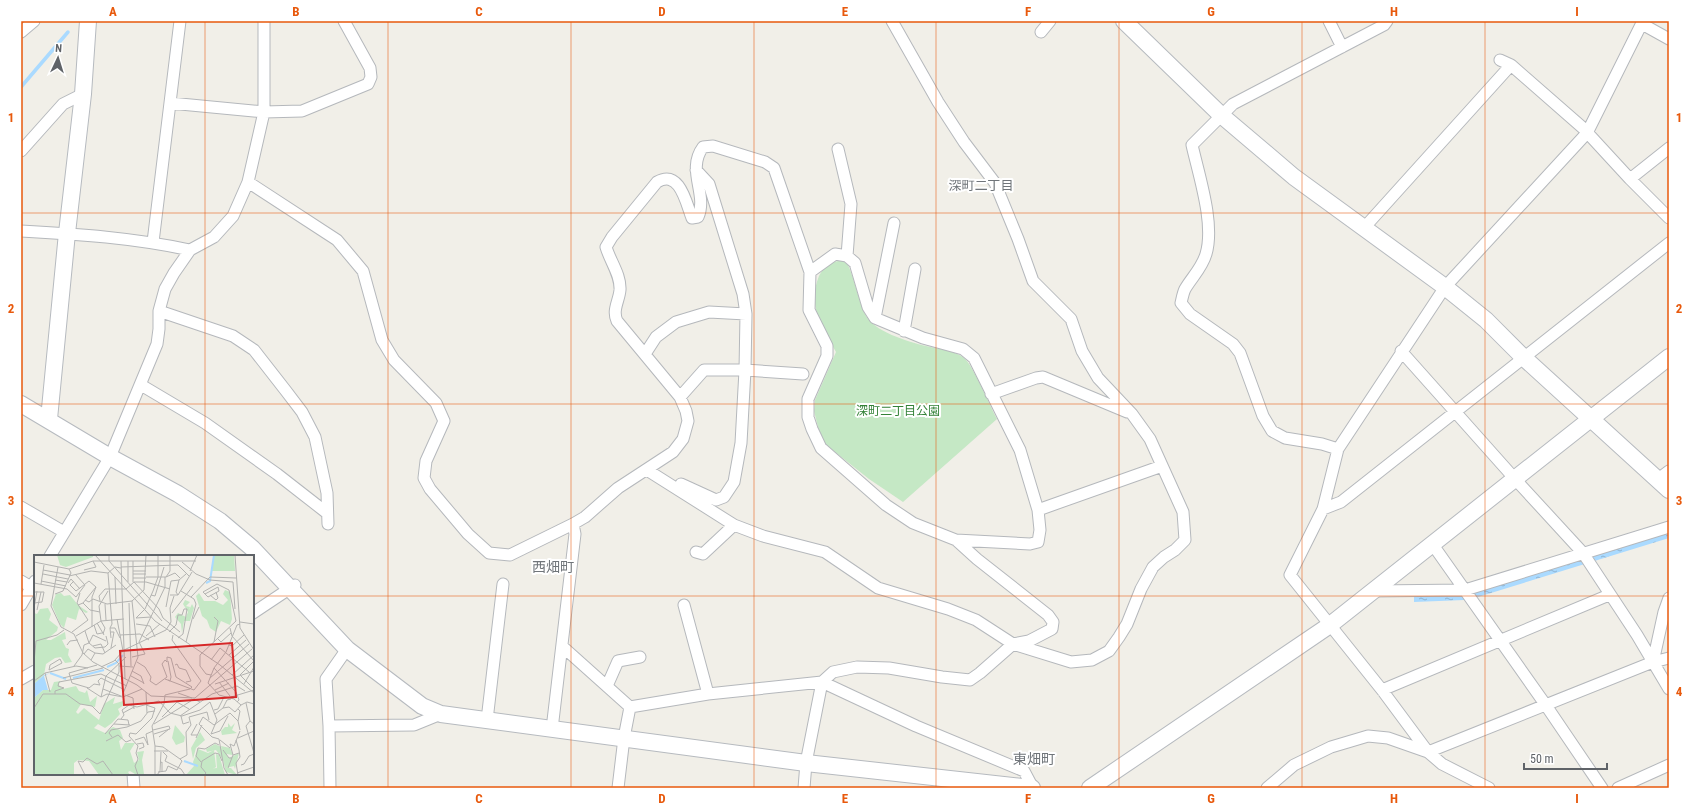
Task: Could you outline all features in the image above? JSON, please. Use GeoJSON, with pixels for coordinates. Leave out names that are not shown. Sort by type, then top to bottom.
{"type":"FeatureCollection","features":[{"type":"Feature","properties":{"kind":"street"},"geometry":{"type":"LineString","coordinates":[[21,32],[34,21]]}},
{"type":"Feature","properties":{"kind":"street"},"geometry":{"type":"LineString","coordinates":[[49,419],[67,233],[83,94],[88,21]]}},
{"type":"Feature","properties":{"kind":"street"},"geometry":{"type":"LineString","coordinates":[[153,242],[180,21]]}},
{"type":"Feature","properties":{"kind":"street"},"geometry":{"type":"LineString","coordinates":[[51,555],[110,457],[141,385],[157,344],[160,329],[159,310],[165,289],[190,250],[214,237],[233,216],[248,182],[264,112],[264,21]]}},
{"type":"Feature","properties":{"kind":"street"},"geometry":{"type":"LineString","coordinates":[[170,103],[264,112],[302,111],[368,84],[371,77],[370,68],[344,21]]}},
{"type":"Feature","properties":{"kind":"street"},"geometry":{"type":"LineString","coordinates":[[647,470],[734,525],[763,536],[825,552],[878,588],[948,609],[976,620],[1013,644],[1071,662],[1092,660],[1109,650],[1127,624],[1141,589],[1153,567],[1186,540],[1183,512],[1150,439],[1132,414],[1098,378],[1082,351],[1070,319],[1032,281],[1018,239],[995,183],[964,142],[938,102],[892,21]]}},
{"type":"Feature","properties":{"kind":"street"},"geometry":{"type":"LineString","coordinates":[[1041,32],[1050,21]]}},
{"type":"Feature","properties":{"kind":"street"},"geometry":{"type":"LineString","coordinates":[[1124,21],[1221,115],[1294,177],[1363,229],[1445,287],[1486,320],[1523,357],[1590,418],[1665,480]]}},
{"type":"Feature","properties":{"kind":"street"},"geometry":{"type":"LineString","coordinates":[[1329,21],[1342,47]]}},
{"type":"Feature","properties":{"kind":"street"},"geometry":{"type":"LineString","coordinates":[[1338,449],[1322,444],[1285,438],[1272,431],[1263,416],[1240,353],[1233,344],[1190,314],[1181,304],[1184,290],[1200,269],[1206,255],[1210,236],[1203,194],[1192,145],[1221,115],[1234,104],[1384,25],[1387,21]]}},
{"type":"Feature","properties":{"kind":"street"},"geometry":{"type":"LineString","coordinates":[[1489,788],[1442,764],[1428,752],[1382,690],[1290,575],[1323,509],[1338,449],[1401,351],[1445,287],[1587,133],[1642,22],[1669,39]]}},
{"type":"Feature","properties":{"kind":"street"},"geometry":{"type":"LineString","coordinates":[[1500,60],[1511,65],[1587,133],[1669,218]]}},
{"type":"Feature","properties":{"kind":"street"},"geometry":{"type":"LineString","coordinates":[[1363,229],[1511,65]]}},
{"type":"Feature","properties":{"kind":"street"},"geometry":{"type":"LineString","coordinates":[[21,151],[63,104],[83,94]]}},
{"type":"Feature","properties":{"kind":"street"},"geometry":{"type":"LineString","coordinates":[[248,182],[293,213],[337,240],[364,271],[382,340],[394,360],[436,403],[444,421],[426,461],[424,478],[430,489],[468,534],[489,554],[510,555],[585,517],[618,488],[673,452],[683,439],[688,420],[680,397],[617,321],[614,315],[620,289],[619,278],[608,255],[606,247],[612,237],[657,182],[663,179],[671,180],[680,186],[692,218],[698,217],[701,209],[696,161],[699,153],[704,147],[713,146],[765,162],[774,168],[810,272],[809,310],[827,346],[828,356],[808,399],[808,417],[821,448],[886,504],[913,523],[956,540],[1030,544],[1038,542],[1040,530],[1038,510],[1020,450],[974,358],[963,349],[923,338],[875,318],[868,307],[855,263],[847,256],[835,254],[810,272]]}},
{"type":"Feature","properties":{"kind":"street"},"geometry":{"type":"LineString","coordinates":[[1630,179],[1669,148]]}},
{"type":"Feature","properties":{"kind":"street"},"geometry":{"type":"LineString","coordinates":[[838,149],[851,204],[847,256]]}},
{"type":"Feature","properties":{"kind":"street"},"geometry":{"type":"LineString","coordinates":[[666,481],[681,484],[716,500],[724,497],[734,482],[741,443],[746,370],[746,314],[743,294],[709,184],[696,170]]}},
{"type":"Feature","properties":{"kind":"street"},"geometry":{"type":"LineString","coordinates":[[875,318],[894,223]]}},
{"type":"Feature","properties":{"kind":"street"},"geometry":{"type":"LineString","coordinates":[[21,231],[67,233],[153,242],[190,250]]}},
{"type":"Feature","properties":{"kind":"street"},"geometry":{"type":"LineString","coordinates":[[1323,509],[1341,502],[1669,243]]}},
{"type":"Feature","properties":{"kind":"street"},"geometry":{"type":"LineString","coordinates":[[904,331],[915,269]]}},
{"type":"Feature","properties":{"kind":"street"},"geometry":{"type":"LineString","coordinates":[[141,385],[205,423],[277,474],[328,519],[327,493],[315,437],[302,412],[254,350],[233,336],[159,310]]}},
{"type":"Feature","properties":{"kind":"street"},"geometry":{"type":"LineString","coordinates":[[645,354],[656,336],[676,322],[709,312],[746,314]]}},
{"type":"Feature","properties":{"kind":"street"},"geometry":{"type":"LineString","coordinates":[[1401,351],[1515,480],[1583,553],[1669,689]]}},
{"type":"Feature","properties":{"kind":"street"},"geometry":{"type":"LineString","coordinates":[[1090,788],[1330,625],[1669,357]]}},
{"type":"Feature","properties":{"kind":"street"},"geometry":{"type":"LineString","coordinates":[[680,397],[704,370],[746,370],[803,374]]}},
{"type":"Feature","properties":{"kind":"street"},"geometry":{"type":"LineString","coordinates":[[991,394],[1036,378],[1043,377],[1132,414]]}},
{"type":"Feature","properties":{"kind":"street"},"geometry":{"type":"LineString","coordinates":[[21,404],[49,419],[110,457],[178,494],[220,521],[293,586],[347,649],[422,706],[441,714],[806,763],[1033,788]]}},
{"type":"Feature","properties":{"kind":"street"},"geometry":{"type":"LineString","coordinates":[[1038,510],[1162,466]]}},
{"type":"Feature","properties":{"kind":"street"},"geometry":{"type":"LineString","coordinates":[[21,507],[64,532]]}},
{"type":"Feature","properties":{"kind":"street"},"geometry":{"type":"LineString","coordinates":[[552,729],[563,647],[575,534],[573,524]]}},
{"type":"Feature","properties":{"kind":"street"},"geometry":{"type":"LineString","coordinates":[[696,552],[703,554],[734,525]]}},
{"type":"Feature","properties":{"kind":"street"},"geometry":{"type":"LineString","coordinates":[[1374,591],[1465,590],[1669,527]]}},
{"type":"Feature","properties":{"kind":"street"},"geometry":{"type":"LineString","coordinates":[[804,788],[806,763],[822,682],[833,672],[857,668],[889,668],[970,680],[1013,644],[1029,641],[1052,629],[1053,622],[1048,615],[977,559],[956,540]]}},
{"type":"Feature","properties":{"kind":"street"},"geometry":{"type":"LineString","coordinates":[[1433,545],[1602,788]]}},
{"type":"Feature","properties":{"kind":"street"},"geometry":{"type":"LineString","coordinates":[[21,581],[33,584],[21,605]]}},
{"type":"Feature","properties":{"kind":"street"},"geometry":{"type":"LineString","coordinates":[[487,720],[503,584]]}},
{"type":"Feature","properties":{"kind":"street"},"geometry":{"type":"LineString","coordinates":[[254,612],[293,586]]}},
{"type":"Feature","properties":{"kind":"street"},"geometry":{"type":"LineString","coordinates":[[1382,690],[1609,595]]}},
{"type":"Feature","properties":{"kind":"street"},"geometry":{"type":"LineString","coordinates":[[1653,662],[1664,612],[1669,598]]}},
{"type":"Feature","properties":{"kind":"street"},"geometry":{"type":"LineString","coordinates":[[684,605],[708,694]]}},
{"type":"Feature","properties":{"kind":"street"},"geometry":{"type":"LineString","coordinates":[[563,647],[630,707]]}},
{"type":"Feature","properties":{"kind":"street"},"geometry":{"type":"LineString","coordinates":[[330,788],[329,726],[326,679],[347,649]]}},
{"type":"Feature","properties":{"kind":"street"},"geometry":{"type":"LineString","coordinates":[[607,686],[618,661],[640,657]]}},
{"type":"Feature","properties":{"kind":"street"},"geometry":{"type":"LineString","coordinates":[[1267,788],[1294,765],[1331,747],[1368,736],[1388,738],[1428,752],[1545,704],[1653,662],[1669,658]]}},
{"type":"Feature","properties":{"kind":"street"},"geometry":{"type":"LineString","coordinates":[[630,707],[708,694],[822,682],[916,726],[1024,771],[1033,788]]}},
{"type":"Feature","properties":{"kind":"street"},"geometry":{"type":"LineString","coordinates":[[618,788],[624,738],[630,707]]}},
{"type":"Feature","properties":{"kind":"street"},"geometry":{"type":"LineString","coordinates":[[329,726],[414,725],[441,714]]}},
{"type":"Feature","properties":{"kind":"street"},"geometry":{"type":"LineString","coordinates":[[1618,788],[1669,765]]}},
{"type":"Feature","properties":{"kind":"street"},"geometry":{"type":"LineString","coordinates":[[133,775],[134,788]]}},
{"type":"Feature","properties":{"kind":"green space","name":"深町二丁目公園"},"geometry":{"type":"Polygon","coordinates":[[[838,261],[843,261],[848,265],[865,314],[875,326],[901,339],[950,351],[964,358],[977,377],[997,419],[903,502],[869,479],[825,444],[818,427],[814,411],[815,400],[836,352],[818,316],[815,306],[816,287],[819,276],[824,268],[838,261]]]}},
{"type":"Feature","properties":{"kind":"water"},"geometry":{"type":"Polygon","coordinates":[[[1669,533],[1669,538],[1478,597],[1464,600],[1414,602],[1414,597],[1464,595],[1669,533]]]}},
{"type":"Feature","properties":{"kind":"waterway"},"geometry":{"type":"LineString","coordinates":[[21,87],[68,32]]}},
{"type":"Feature","properties":{"kind":"district","name":"深町二丁目"},"geometry":{"type":"Point","coordinates":[981,185]}},
{"type":"Feature","properties":{"kind":"district","name":"西畑町"},"geometry":{"type":"Point","coordinates":[553,567]}},
{"type":"Feature","properties":{"kind":"district","name":"東畑町"},"geometry":{"type":"Point","coordinates":[1034,759]}}]}
